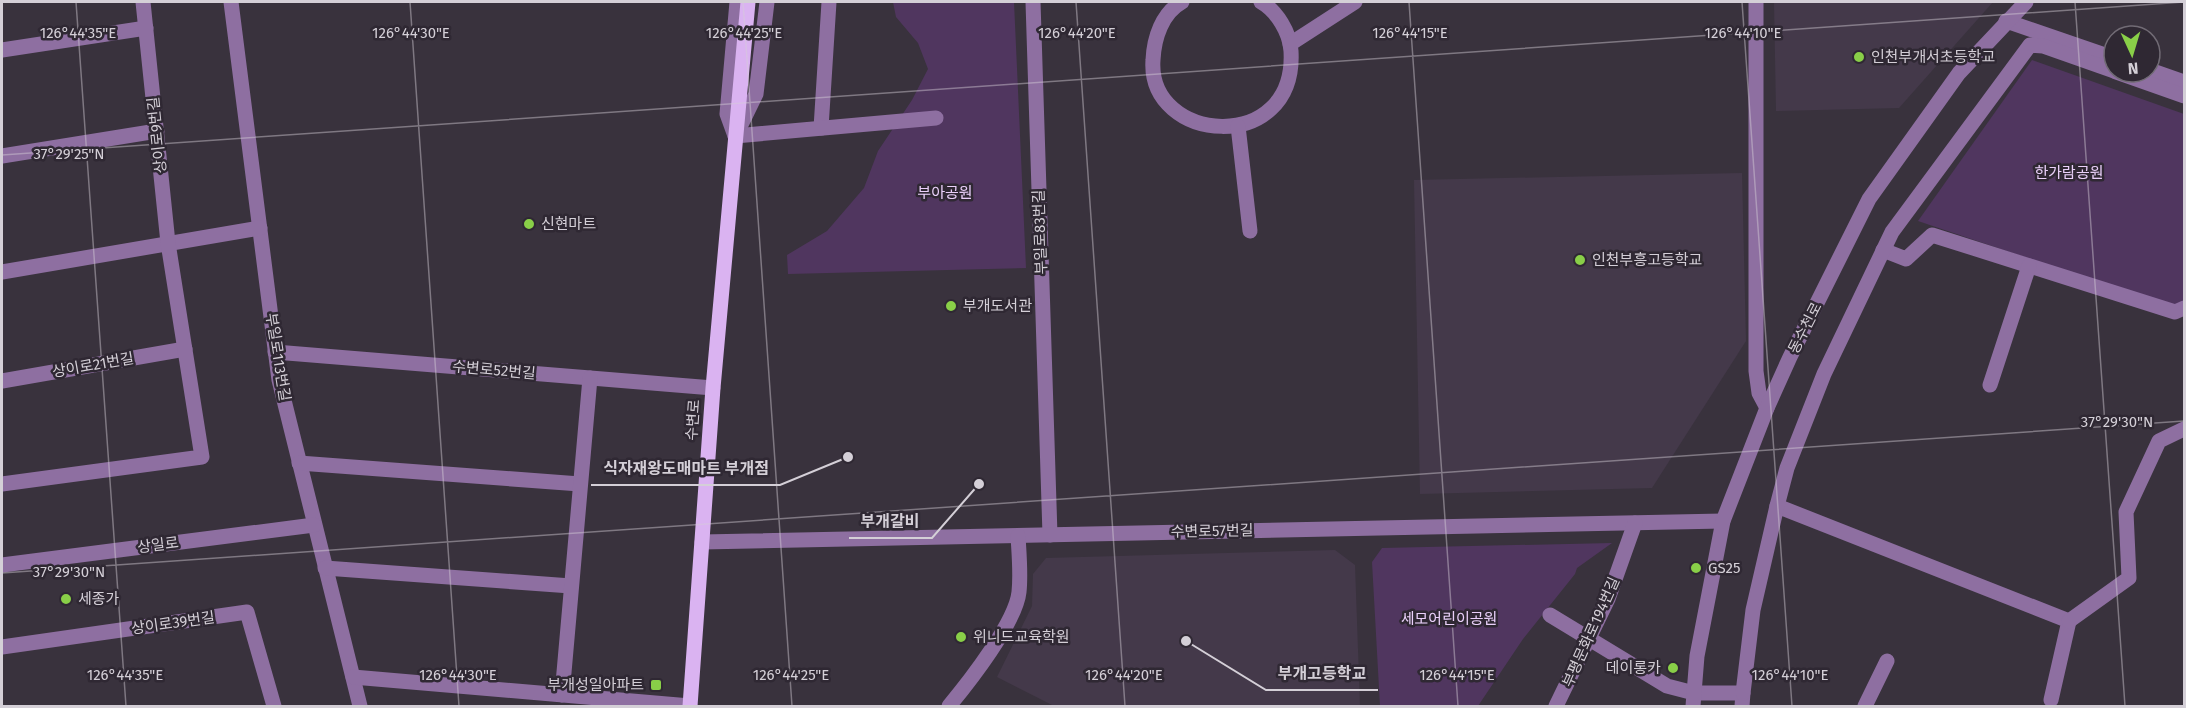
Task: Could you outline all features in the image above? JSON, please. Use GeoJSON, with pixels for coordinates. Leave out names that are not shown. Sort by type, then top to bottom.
{"type":"FeatureCollection","features":[{"type":"Feature","properties":{"kind":"main road","name":"수변로"},"geometry":{"type":"LineString","coordinates":[[690,706],[713,388],[748,2]]}},
{"type":"Feature","properties":{"kind":"street","name":"상이로9번길"},"geometry":{"type":"LineString","coordinates":[[143,2],[168,243]]}},
{"type":"Feature","properties":{"kind":"street","name":"부일로113번길"},"geometry":{"type":"LineString","coordinates":[[231,2],[279,381],[360,706]]}},
{"type":"Feature","properties":{"kind":"street","name":"수변로"},"geometry":{"type":"LineString","coordinates":[[735,136],[727,114],[737,2]]}},
{"type":"Feature","properties":{"kind":"street","name":"수변로"},"geometry":{"type":"LineString","coordinates":[[735,136],[756,94],[767,2]]}},
{"type":"Feature","properties":{"kind":"street"},"geometry":{"type":"LineString","coordinates":[[821,128],[829,2]]}},
{"type":"Feature","properties":{"kind":"street","name":"부일로83번길"},"geometry":{"type":"LineString","coordinates":[[1033,2],[1050,535]]}},
{"type":"Feature","properties":{"kind":"street"},"geometry":{"type":"LineString","coordinates":[[1182,2],[1163,21],[1154,43],[1152,66],[1159,89],[1172,108],[1192,122],[1214,128],[1238,126],[1258,118],[1275,104],[1286,86],[1292,66],[1290,44],[1282,22],[1261,2]]}},
{"type":"Feature","properties":{"kind":"street"},"geometry":{"type":"LineString","coordinates":[[1290,44],[1355,2]]}},
{"type":"Feature","properties":{"kind":"street"},"geometry":{"type":"LineString","coordinates":[[1756,2],[1756,371],[1759,393],[1767,408]]}},
{"type":"Feature","properties":{"kind":"street","name":"동수천로"},"geometry":{"type":"LineString","coordinates":[[1694,700],[1697,656],[1723,521],[1767,408],[1869,200],[1959,73],[2026,2]]}},
{"type":"Feature","properties":{"kind":"street"},"geometry":{"type":"LineString","coordinates":[[2006,21],[2102,54]]}},
{"type":"Feature","properties":{"kind":"street"},"geometry":{"type":"LineString","coordinates":[[2,50],[146,28]]}},
{"type":"Feature","properties":{"kind":"street"},"geometry":{"type":"LineString","coordinates":[[1550,615],[1666,686],[1694,700],[1742,700],[1753,610],[1787,468],[1824,374],[1892,232],[2030,45],[2043,46],[2102,67]]}},
{"type":"Feature","properties":{"kind":"street"},"geometry":{"type":"LineString","coordinates":[[2162,74],[2184,82]]}},
{"type":"Feature","properties":{"kind":"street"},"geometry":{"type":"LineString","coordinates":[[2150,84],[2184,96]]}},
{"type":"Feature","properties":{"kind":"street"},"geometry":{"type":"LineString","coordinates":[[735,136],[936,118]]}},
{"type":"Feature","properties":{"kind":"street"},"geometry":{"type":"LineString","coordinates":[[1238,126],[1250,231]]}},
{"type":"Feature","properties":{"kind":"street"},"geometry":{"type":"LineString","coordinates":[[2,156],[157,131]]}},
{"type":"Feature","properties":{"kind":"street"},"geometry":{"type":"LineString","coordinates":[[2,272],[260,228]]}},
{"type":"Feature","properties":{"kind":"street"},"geometry":{"type":"LineString","coordinates":[[1883,250],[1906,259],[1932,235],[2175,312],[2184,308]]}},
{"type":"Feature","properties":{"kind":"street"},"geometry":{"type":"LineString","coordinates":[[2,484],[202,457],[168,243]]}},
{"type":"Feature","properties":{"kind":"street"},"geometry":{"type":"LineString","coordinates":[[1990,385],[2029,266]]}},
{"type":"Feature","properties":{"kind":"street","name":"상이로21번길"},"geometry":{"type":"LineString","coordinates":[[2,381],[185,349]]}},
{"type":"Feature","properties":{"kind":"street","name":"수변로52번길"},"geometry":{"type":"LineString","coordinates":[[275,352],[713,388]]}},
{"type":"Feature","properties":{"kind":"street"},"geometry":{"type":"LineString","coordinates":[[562,695],[590,378]]}},
{"type":"Feature","properties":{"kind":"street"},"geometry":{"type":"LineString","coordinates":[[2052,704],[2069,621],[2129,578],[2126,512],[2159,441],[2184,429]]}},
{"type":"Feature","properties":{"kind":"street"},"geometry":{"type":"LineString","coordinates":[[299,463],[580,484]]}},
{"type":"Feature","properties":{"kind":"street"},"geometry":{"type":"LineString","coordinates":[[1777,506],[2069,621]]}},
{"type":"Feature","properties":{"kind":"street","name":"수변로57번길"},"geometry":{"type":"LineString","coordinates":[[702,542],[1723,521]]}},
{"type":"Feature","properties":{"kind":"street","name":"부평문화로194번길"},"geometry":{"type":"LineString","coordinates":[[1556,706],[1590,641],[1608,599],[1635,523]]}},
{"type":"Feature","properties":{"kind":"street","name":"상일로"},"geometry":{"type":"LineString","coordinates":[[2,565],[314,525]]}},
{"type":"Feature","properties":{"kind":"street"},"geometry":{"type":"LineString","coordinates":[[949,706],[964,688],[1015,608],[1019,592],[1018,536]]}},
{"type":"Feature","properties":{"kind":"street"},"geometry":{"type":"LineString","coordinates":[[325,568],[572,586]]}},
{"type":"Feature","properties":{"kind":"street","name":"상이로39번길"},"geometry":{"type":"LineString","coordinates":[[2,647],[247,612],[274,706]]}},
{"type":"Feature","properties":{"kind":"street"},"geometry":{"type":"LineString","coordinates":[[1865,706],[1887,661]]}},
{"type":"Feature","properties":{"kind":"street"},"geometry":{"type":"LineString","coordinates":[[353,677],[690,706]]}},
{"type":"Feature","properties":{"kind":"shaded area","name":"인천부개서초등학교"},"geometry":{"type":"Polygon","coordinates":[[[1774,2],[1993,2],[1899,108],[1776,111],[1774,2]]]}},
{"type":"Feature","properties":{"kind":"shaded area","name":"인천부흥고등학교"},"geometry":{"type":"Polygon","coordinates":[[[1742,173],[1746,341],[1652,488],[1420,494],[1414,180],[1742,173]]]}},
{"type":"Feature","properties":{"kind":"shaded area"},"geometry":{"type":"Polygon","coordinates":[[[1335,550],[1355,565],[1360,706],[1054,706],[997,677],[1032,606],[1033,574],[1046,558],[1335,550]]]}},
{"type":"Feature","properties":{"kind":"green space","name":"부아공원"},"geometry":{"type":"Polygon","coordinates":[[[893,2],[1014,2],[1026,268],[788,274],[787,255],[827,231],[864,188],[878,151],[912,100],[928,69],[918,43],[896,17],[893,2]]]}},
{"type":"Feature","properties":{"kind":"green space","name":"한가람공원"},"geometry":{"type":"Polygon","coordinates":[[[2032,60],[2184,114],[2184,304],[2178,309],[1918,221],[2032,60]]]}},
{"type":"Feature","properties":{"kind":"green space","name":"세모어린이공원"},"geometry":{"type":"Polygon","coordinates":[[[1612,543],[1577,568],[1575,574],[1523,639],[1478,706],[1380,706],[1372,562],[1382,548],[1612,543]]]}},
{"type":"Feature","properties":{"kind":"place","name":"인천부개서초등학교"},"geometry":{"type":"Point","coordinates":[1859,57]}},
{"type":"Feature","properties":{"kind":"place","name":"신현마트"},"geometry":{"type":"Point","coordinates":[529,224]}},
{"type":"Feature","properties":{"kind":"place","name":"인천부흥고등학교"},"geometry":{"type":"Point","coordinates":[1580,260]}},
{"type":"Feature","properties":{"kind":"place","name":"부개도서관"},"geometry":{"type":"Point","coordinates":[951,306]}},
{"type":"Feature","properties":{"kind":"place","name":"식자재왕도매마트 부개점"},"geometry":{"type":"Point","coordinates":[848,457]}},
{"type":"Feature","properties":{"kind":"place","name":"부개갈비"},"geometry":{"type":"Point","coordinates":[979,484]}},
{"type":"Feature","properties":{"kind":"place","name":"GS25"},"geometry":{"type":"Point","coordinates":[1696,568]}},
{"type":"Feature","properties":{"kind":"place","name":"세종가"},"geometry":{"type":"Point","coordinates":[66,599]}},
{"type":"Feature","properties":{"kind":"place","name":"위니드교육학원"},"geometry":{"type":"Point","coordinates":[961,637]}},
{"type":"Feature","properties":{"kind":"place","name":"부개고등학교"},"geometry":{"type":"Point","coordinates":[1186,641]}},
{"type":"Feature","properties":{"kind":"place","name":"데이롱카"},"geometry":{"type":"Point","coordinates":[1673,668]}},
{"type":"Feature","properties":{"kind":"place","name":"부개성일아파트"},"geometry":{"type":"Point","coordinates":[656,685]}}]}
